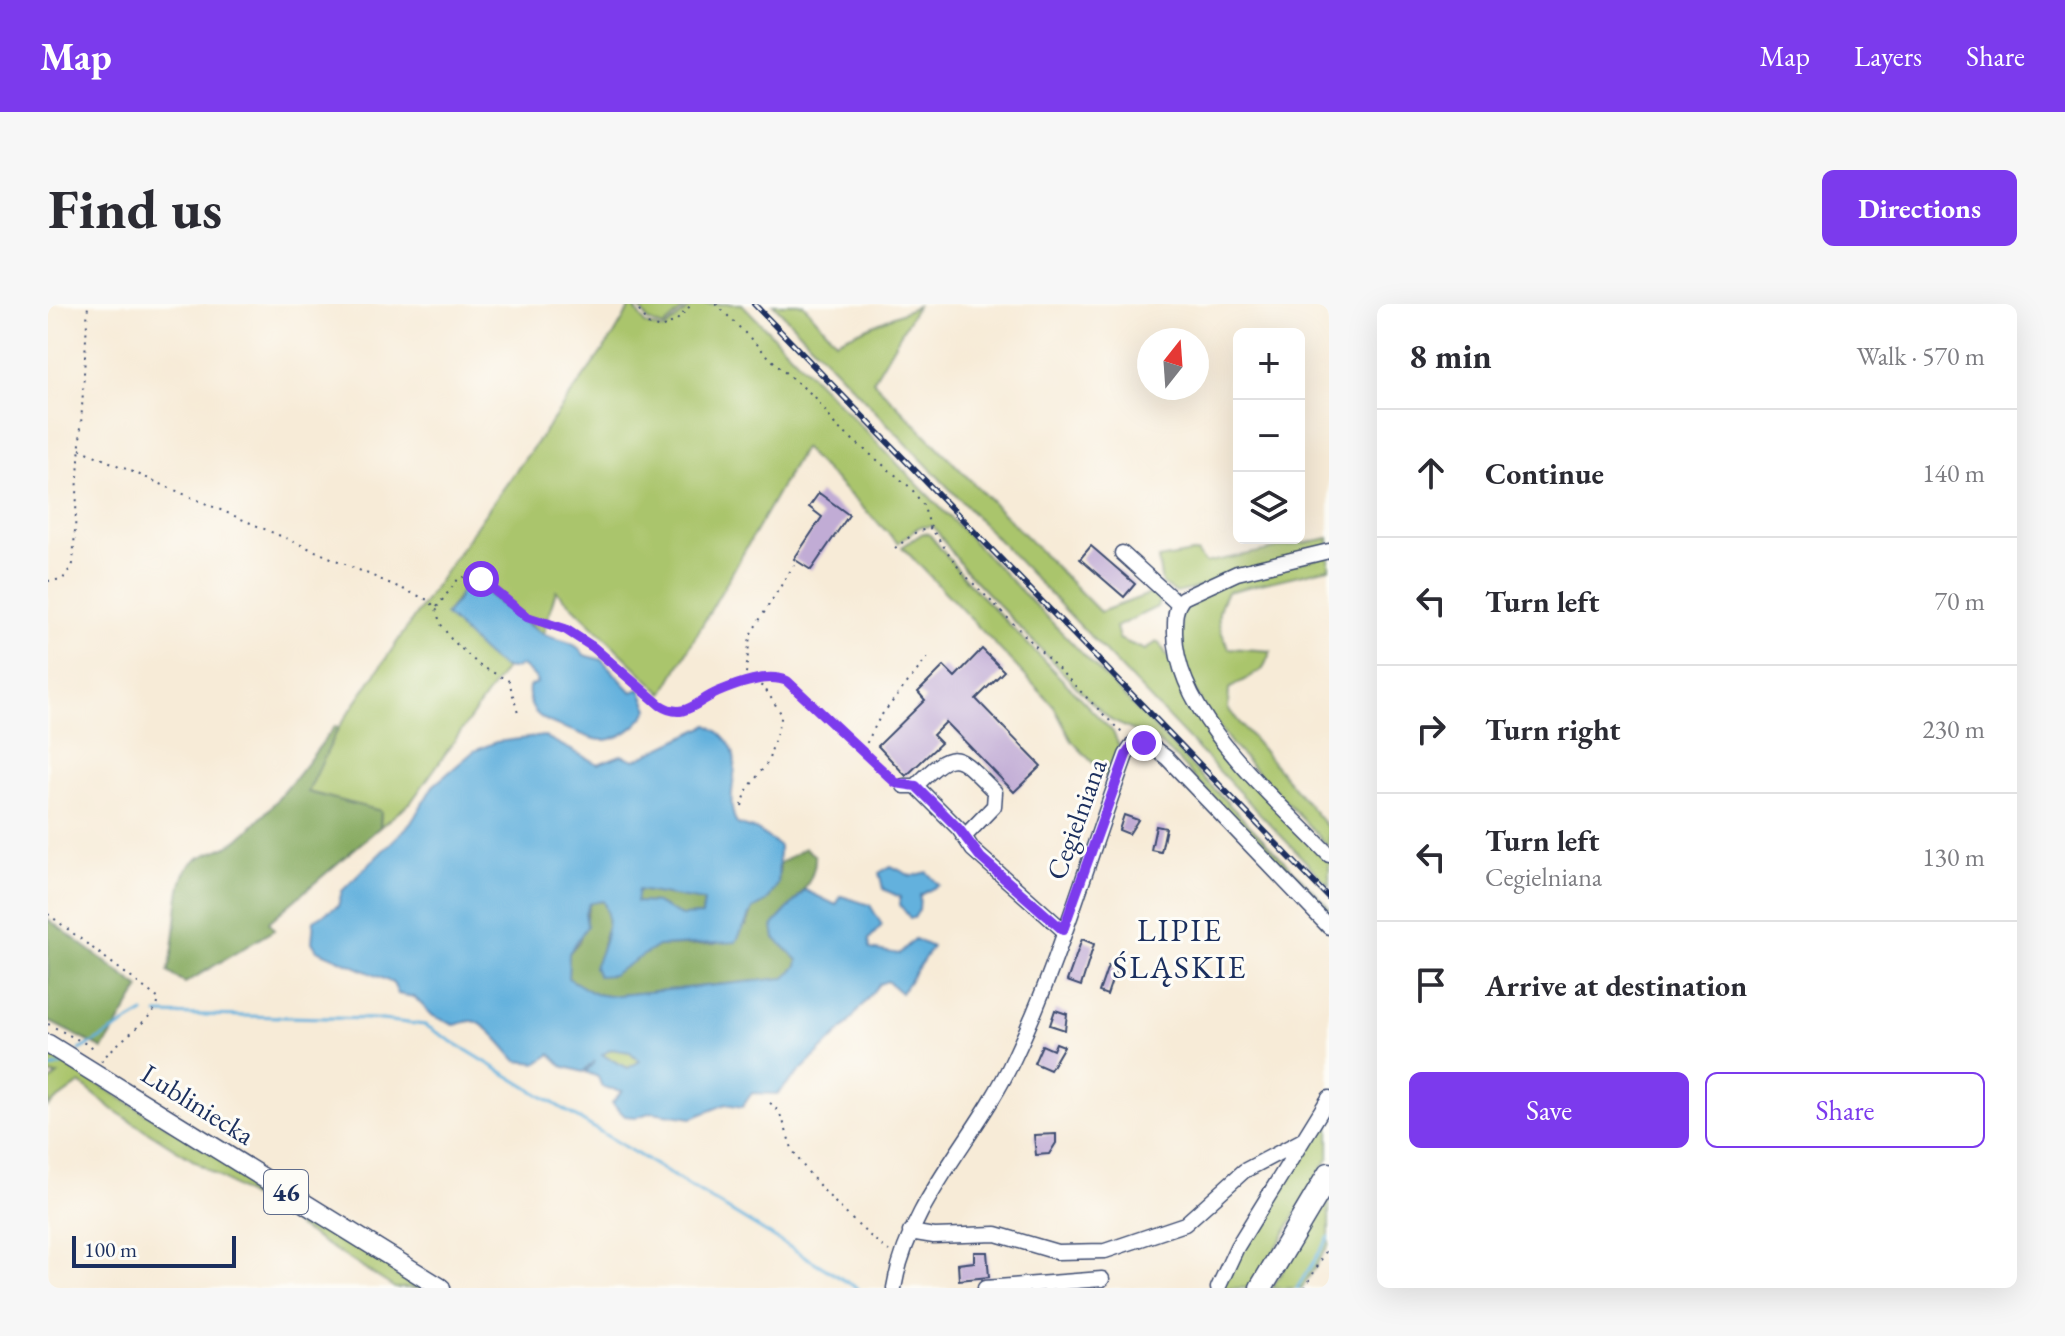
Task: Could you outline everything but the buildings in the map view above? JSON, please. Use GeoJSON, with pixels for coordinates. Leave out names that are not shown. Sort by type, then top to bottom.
{"type":"FeatureCollection","features":[{"type":"Feature","properties":{"kind":"highway"},"geometry":{"type":"LineString","coordinates":[[1261,1288],[1329,1174]]}},
{"type":"Feature","properties":{"kind":"main road","name":"Lubliniecka"},"geometry":{"type":"LineString","coordinates":[[48,1044],[441,1288]]}},
{"type":"Feature","properties":{"kind":"street"},"geometry":{"type":"LineString","coordinates":[[1329,551],[1218,579],[1178,604],[1175,620],[1176,657],[1192,695],[1236,754],[1329,855]]}},
{"type":"Feature","properties":{"kind":"street"},"geometry":{"type":"LineString","coordinates":[[1122,553],[1178,604]]}},
{"type":"Feature","properties":{"kind":"street","name":"Cegielniana"},"geometry":{"type":"LineString","coordinates":[[894,1288],[900,1257],[910,1232],[1007,1073],[1126,755],[1134,743],[1151,746],[1167,758],[1329,927]]}},
{"type":"Feature","properties":{"kind":"street"},"geometry":{"type":"LineString","coordinates":[[965,836],[994,806],[995,792],[965,763],[954,759],[938,764],[910,786],[965,836],[981,858],[1063,930]]}},
{"type":"Feature","properties":{"kind":"street"},"geometry":{"type":"LineString","coordinates":[[1218,1288],[1237,1247],[1329,1098]]}},
{"type":"Feature","properties":{"kind":"street"},"geometry":{"type":"LineString","coordinates":[[910,1232],[934,1236],[996,1234],[1057,1252],[1105,1251],[1185,1224],[1244,1171],[1301,1141]]}},
{"type":"Feature","properties":{"kind":"street"},"geometry":{"type":"LineString","coordinates":[[985,1288],[1102,1279]]}},
{"type":"Feature","properties":{"kind":"path"},"geometry":{"type":"LineString","coordinates":[[48,581],[63,579],[73,564],[88,304]]}},
{"type":"Feature","properties":{"kind":"path"},"geometry":{"type":"LineString","coordinates":[[635,304],[647,324],[661,328],[677,320],[692,304]]}},
{"type":"Feature","properties":{"kind":"path"},"geometry":{"type":"LineString","coordinates":[[716,304],[815,397],[836,426],[911,488],[923,505],[931,528],[960,570],[1093,707],[1134,743]]}},
{"type":"Feature","properties":{"kind":"path"},"geometry":{"type":"LineString","coordinates":[[80,449],[421,597],[436,608],[440,623],[451,639],[479,665],[509,681],[519,717]]}},
{"type":"Feature","properties":{"kind":"path"},"geometry":{"type":"LineString","coordinates":[[895,548],[916,532],[931,528]]}},
{"type":"Feature","properties":{"kind":"path"},"geometry":{"type":"LineString","coordinates":[[745,683],[750,635],[794,565]]}},
{"type":"Feature","properties":{"kind":"path"},"geometry":{"type":"LineString","coordinates":[[436,608],[459,578],[474,575],[527,617],[565,629],[593,647],[660,705],[673,712],[690,710],[716,692],[745,683],[771,676],[787,681],[884,773],[910,786]]}},
{"type":"Feature","properties":{"kind":"path"},"geometry":{"type":"LineString","coordinates":[[863,751],[880,717],[928,657]]}},
{"type":"Feature","properties":{"kind":"path"},"geometry":{"type":"LineString","coordinates":[[742,806],[747,790],[768,762],[782,715],[764,687],[751,682]]}},
{"type":"Feature","properties":{"kind":"path"},"geometry":{"type":"LineString","coordinates":[[48,914],[160,1002],[156,1010],[114,1043],[94,1073]]}},
{"type":"Feature","properties":{"kind":"path"},"geometry":{"type":"LineString","coordinates":[[48,1024],[94,1048]]}},
{"type":"Feature","properties":{"kind":"path"},"geometry":{"type":"LineString","coordinates":[[770,1103],[781,1114],[798,1157],[856,1223],[900,1257]]}},
{"type":"Feature","properties":{"kind":"path"},"geometry":{"type":"LineString","coordinates":[[1305,1288],[1329,1246]]}},
{"type":"Feature","properties":{"kind":"green space"},"geometry":{"type":"Polygon","coordinates":[[[632,304],[645,324],[663,330],[694,304],[742,304],[1329,907],[1329,918],[1172,754],[1157,741],[1112,721],[1087,698],[964,569],[933,526],[919,527],[898,543],[803,448],[663,694],[556,590],[543,634],[471,580],[445,615],[506,668],[411,802],[380,827],[381,811],[307,792],[339,727],[482,518],[614,335],[632,304]]]}},
{"type":"Feature","properties":{"kind":"green space"},"geometry":{"type":"Polygon","coordinates":[[[637,304],[689,304],[663,327],[648,321],[637,304]]]}},
{"type":"Feature","properties":{"kind":"green space"},"geometry":{"type":"Polygon","coordinates":[[[773,304],[803,304],[836,341],[917,306],[873,381],[1100,612],[1155,592],[1160,599],[1157,607],[1116,627],[1119,639],[1145,650],[1157,642],[1161,646],[1200,714],[1229,754],[1329,862],[1329,886],[773,304]]]}},
{"type":"Feature","properties":{"kind":"green space"},"geometry":{"type":"Polygon","coordinates":[[[923,533],[929,534],[966,580],[1113,732],[1120,748],[1112,783],[1072,741],[1053,705],[902,547],[923,533]]]}},
{"type":"Feature","properties":{"kind":"green space"},"geometry":{"type":"Polygon","coordinates":[[[1329,538],[1329,548],[1176,593],[1162,584],[1158,559],[1197,552],[1205,563],[1329,538]]]}},
{"type":"Feature","properties":{"kind":"green space"},"geometry":{"type":"Polygon","coordinates":[[[1329,555],[1329,568],[1227,592],[1220,607],[1219,620],[1229,648],[1271,651],[1263,669],[1229,689],[1228,709],[1329,829],[1329,847],[1233,746],[1202,703],[1183,667],[1181,615],[1192,599],[1211,586],[1329,555]]]}},
{"type":"Feature","properties":{"kind":"green space"},"geometry":{"type":"Polygon","coordinates":[[[335,726],[339,727],[308,792],[381,811],[380,827],[269,922],[274,930],[185,983],[168,972],[180,890],[187,869],[197,859],[233,843],[253,826],[290,785],[335,726]]]}},
{"type":"Feature","properties":{"kind":"green space"},"geometry":{"type":"Polygon","coordinates":[[[805,848],[815,856],[812,876],[801,894],[773,925],[775,938],[798,960],[797,966],[786,978],[609,996],[595,994],[568,978],[569,953],[579,942],[590,903],[603,901],[608,915],[600,955],[646,953],[658,946],[715,944],[747,925],[753,909],[767,901],[778,884],[780,863],[805,848]]]}},
{"type":"Feature","properties":{"kind":"green space"},"geometry":{"type":"Polygon","coordinates":[[[637,890],[704,901],[702,915],[681,916],[656,903],[636,902],[637,890]]]}},
{"type":"Feature","properties":{"kind":"green space"},"geometry":{"type":"Polygon","coordinates":[[[48,919],[140,988],[103,1049],[48,1021],[48,919]]]}},
{"type":"Feature","properties":{"kind":"green space"},"geometry":{"type":"Polygon","coordinates":[[[611,1049],[630,1052],[640,1061],[628,1068],[602,1055],[611,1049]]]}},
{"type":"Feature","properties":{"kind":"green space"},"geometry":{"type":"Polygon","coordinates":[[[48,1053],[429,1288],[395,1288],[115,1111],[80,1083],[48,1106],[48,1083],[58,1075],[48,1075],[48,1053]]]}},
{"type":"Feature","properties":{"kind":"green space"},"geometry":{"type":"Polygon","coordinates":[[[1329,1106],[1329,1157],[1253,1288],[1222,1288],[1243,1245],[1329,1106]]]}},
{"type":"Feature","properties":{"kind":"green space"},"geometry":{"type":"Polygon","coordinates":[[[1329,1193],[1329,1244],[1302,1288],[1272,1288],[1329,1193]]]}},
{"type":"Feature","properties":{"kind":"water"},"geometry":{"type":"Polygon","coordinates":[[[471,580],[546,636],[570,643],[584,655],[602,660],[632,692],[640,689],[649,709],[646,714],[628,731],[603,740],[544,720],[532,707],[529,698],[529,686],[537,683],[535,677],[522,666],[510,669],[496,662],[445,615],[457,601],[463,584],[471,580]]]}},
{"type":"Feature","properties":{"kind":"water"},"geometry":{"type":"Polygon","coordinates":[[[708,725],[723,736],[735,759],[732,810],[737,824],[759,831],[779,846],[778,884],[767,901],[753,909],[736,942],[658,946],[612,975],[598,976],[594,967],[604,943],[608,917],[603,901],[590,903],[585,913],[587,926],[569,953],[568,978],[595,994],[609,996],[785,978],[797,966],[798,960],[775,938],[773,925],[805,890],[836,905],[841,896],[870,905],[882,925],[869,939],[870,949],[899,954],[915,939],[932,947],[901,993],[887,981],[879,984],[846,1026],[777,1094],[752,1093],[742,1107],[726,1104],[692,1118],[652,1112],[637,1117],[625,1116],[612,1103],[622,1091],[602,1087],[598,1077],[586,1072],[595,1061],[583,1072],[562,1066],[551,1054],[538,1063],[517,1061],[479,1023],[471,1021],[454,1025],[433,1016],[414,997],[398,994],[393,983],[317,950],[312,942],[314,920],[338,906],[342,891],[411,823],[433,786],[474,751],[496,742],[544,736],[598,764],[621,755],[635,760],[708,725]],[[638,890],[636,902],[656,903],[681,916],[702,915],[704,901],[638,890]],[[611,1049],[602,1055],[628,1068],[640,1061],[630,1052],[611,1049]]]}},
{"type":"Feature","properties":{"kind":"water"},"geometry":{"type":"Polygon","coordinates":[[[891,866],[911,876],[927,872],[939,885],[920,895],[919,910],[914,918],[910,918],[900,905],[900,897],[883,889],[879,873],[891,866]]]}},
{"type":"Feature","properties":{"kind":"waterway"},"geometry":{"type":"LineString","coordinates":[[80,1050],[144,1013]]}},
{"type":"Feature","properties":{"kind":"waterway"},"geometry":{"type":"LineString","coordinates":[[158,1014],[373,1019],[425,1025],[857,1288]]}},
{"type":"Feature","properties":{"kind":"waterway"},"geometry":{"type":"LineString","coordinates":[[48,1069],[61,1065]]}},
{"type":"Feature","properties":{"kind":"waterway"},"geometry":{"type":"LineString","coordinates":[[1297,1288],[1329,1237]]}},
{"type":"Feature","properties":{"kind":"railway"},"geometry":{"type":"LineString","coordinates":[[754,304],[1329,898]]}},
{"type":"Feature","properties":{"kind":"district","name":"LIPIE ŚLĄSKIE"},"geometry":{"type":"Point","coordinates":[1180,948]}},
{"type":"Feature","properties":{"kind":"route"},"geometry":{"type":"LineString","coordinates":[[481,579],[527,617],[565,629],[593,647],[625,671],[660,705],[673,712],[690,710],[716,692],[763,678],[771,676],[787,681],[896,783],[916,786],[959,829],[981,858],[1063,930],[1129,748],[1134,743],[1144,743]]}}]}
